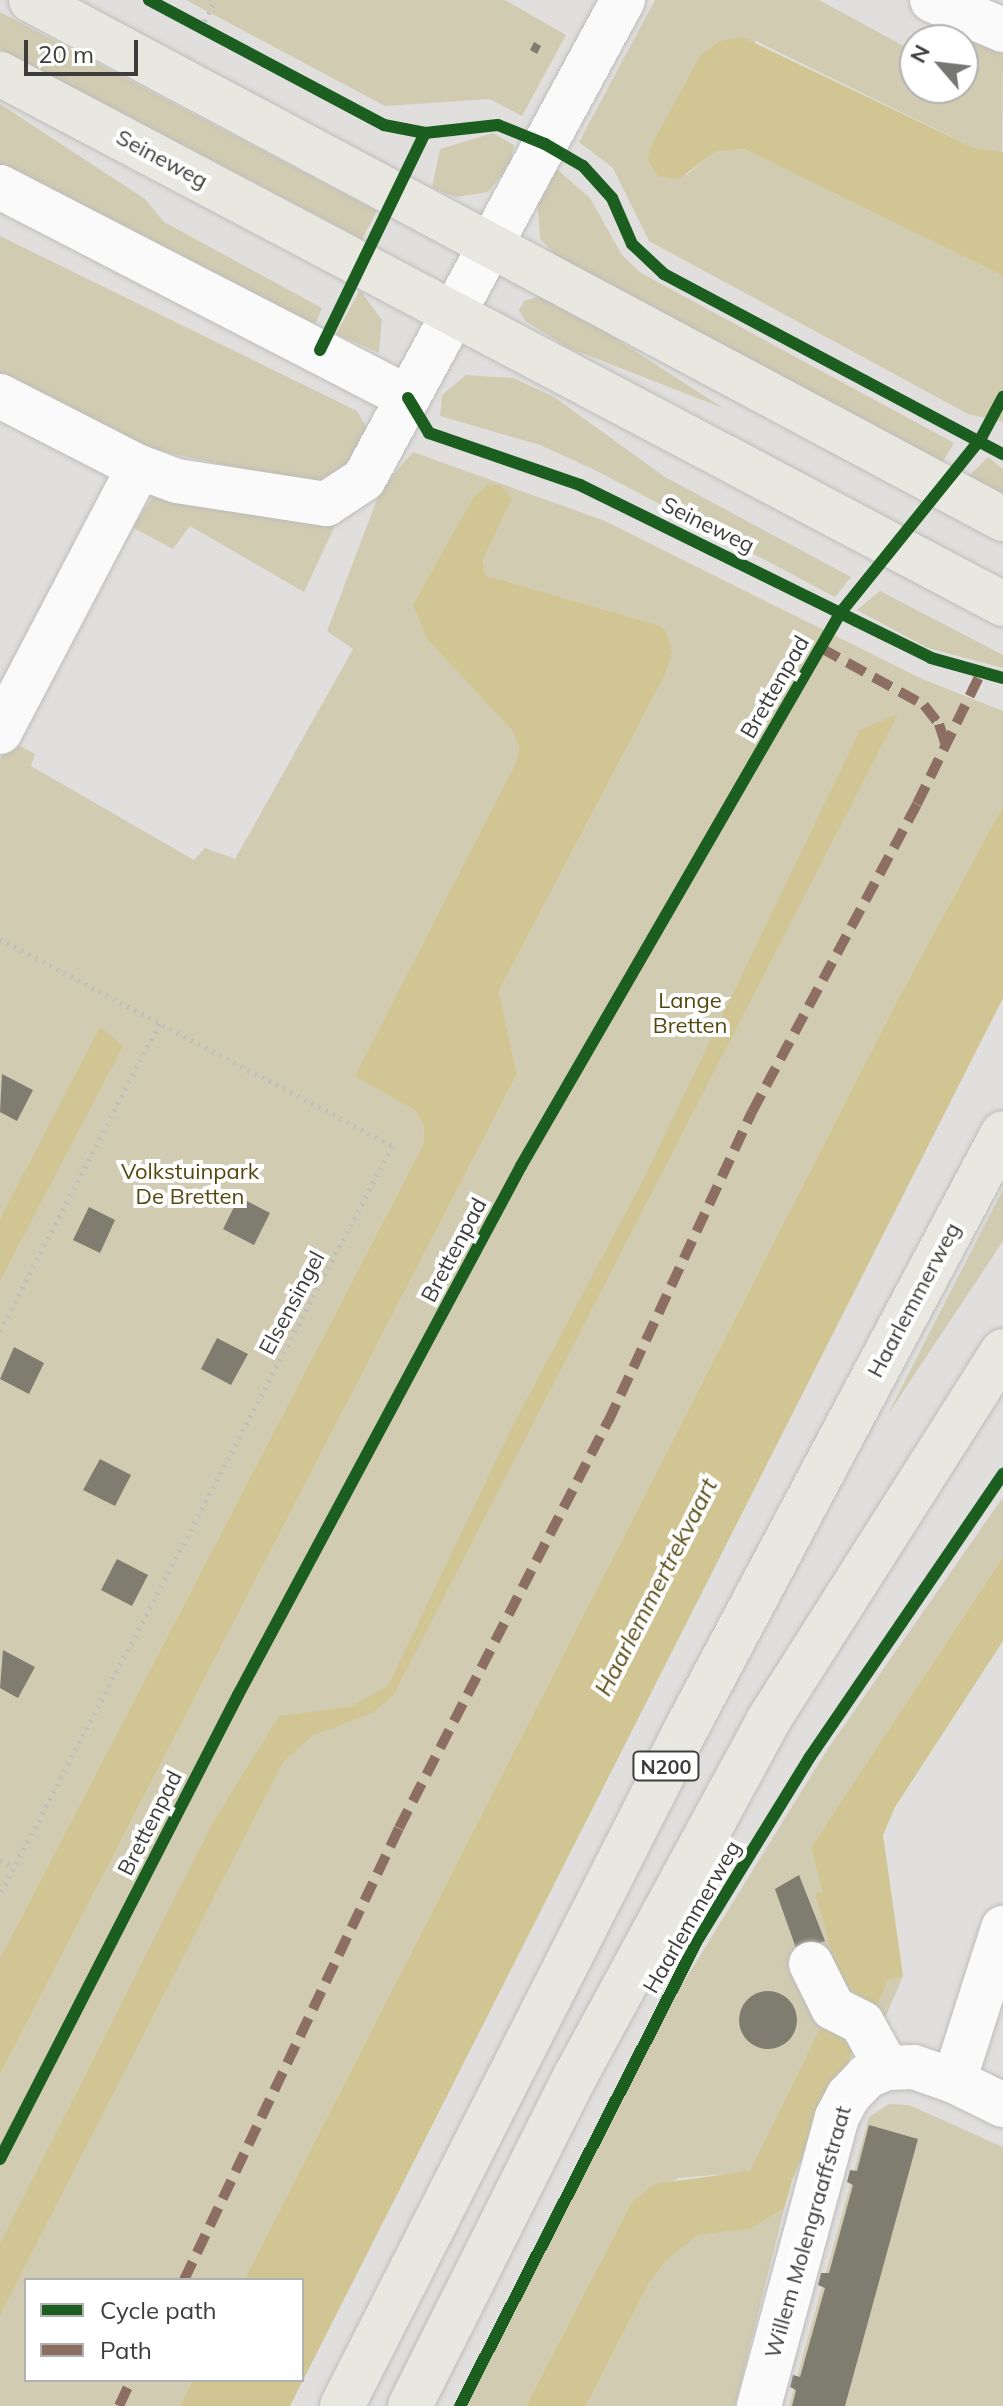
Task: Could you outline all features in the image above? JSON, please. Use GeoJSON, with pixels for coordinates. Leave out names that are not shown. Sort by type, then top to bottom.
{"type":"FeatureCollection","features":[{"type":"Feature","properties":{"kind":"main road"},"geometry":{"type":"LineString","coordinates":[[31,0],[1003,519]]}},
{"type":"Feature","properties":{"kind":"main road","name":"Seineweg"},"geometry":{"type":"LineString","coordinates":[[0,74],[1003,604]]}},
{"type":"Feature","properties":{"kind":"main road","name":"Haarlemmerweg"},"geometry":{"type":"LineString","coordinates":[[342,2406],[685,1731],[1003,1133]]}},
{"type":"Feature","properties":{"kind":"main road","name":"Haarlemmerweg"},"geometry":{"type":"LineString","coordinates":[[410,2406],[576,2075],[768,1721],[1003,1351]]}},
{"type":"Feature","properties":{"kind":"street"},"geometry":{"type":"LineString","coordinates":[[932,0],[1003,30]]}},
{"type":"Feature","properties":{"kind":"street"},"geometry":{"type":"LineString","coordinates":[[0,396],[139,467],[177,481],[326,504],[364,479],[491,244],[611,4]]}},
{"type":"Feature","properties":{"kind":"street"},"geometry":{"type":"LineString","coordinates":[[0,187],[408,398]]}},
{"type":"Feature","properties":{"kind":"street"},"geometry":{"type":"LineString","coordinates":[[0,732],[139,467]]}},
{"type":"Feature","properties":{"kind":"street"},"geometry":{"type":"LineString","coordinates":[[954,2081],[1003,1928]]}},
{"type":"Feature","properties":{"kind":"street"},"geometry":{"type":"LineString","coordinates":[[811,1964],[887,2068],[914,2067],[954,2081],[1003,2105]]}},
{"type":"Feature","properties":{"kind":"street","name":"Willem Molengraaffstraat"},"geometry":{"type":"LineString","coordinates":[[759,2406],[837,2117],[867,2076],[887,2068]]}},
{"type":"Feature","properties":{"kind":"path"},"geometry":{"type":"LineString","coordinates":[[201,28],[215,0]]}},
{"type":"Feature","properties":{"kind":"path"},"geometry":{"type":"LineString","coordinates":[[188,21],[215,35]]}},
{"type":"Feature","properties":{"kind":"path"},"geometry":{"type":"LineString","coordinates":[[0,1331],[161,1021]]}},
{"type":"Feature","properties":{"kind":"path"},"geometry":{"type":"LineString","coordinates":[[0,1860],[14,1868],[0,1894]]}},
{"type":"Feature","properties":{"kind":"green space"},"geometry":{"type":"Polygon","coordinates":[[[186,0],[505,0],[566,35],[522,116],[490,99],[385,106],[186,0]]]}},
{"type":"Feature","properties":{"kind":"green space"},"geometry":{"type":"Polygon","coordinates":[[[655,0],[819,0],[899,43],[899,104],[979,104],[979,44],[1003,54],[1002,152],[974,148],[756,41],[648,161],[657,176],[686,175],[715,152],[744,149],[1003,276],[1003,422],[968,414],[649,241],[613,168],[579,142],[655,0]]]}},
{"type":"Feature","properties":{"kind":"green space"},"geometry":{"type":"Polygon","coordinates":[[[0,12],[377,211],[362,239],[0,49],[0,12]]]}},
{"type":"Feature","properties":{"kind":"green space"},"geometry":{"type":"Polygon","coordinates":[[[0,104],[145,199],[164,222],[322,308],[315,324],[0,166],[0,104]]]}},
{"type":"Feature","properties":{"kind":"green space"},"geometry":{"type":"Polygon","coordinates":[[[493,133],[514,145],[510,165],[488,192],[456,197],[432,188],[440,149],[493,133]]]}},
{"type":"Feature","properties":{"kind":"green space"},"geometry":{"type":"Polygon","coordinates":[[[552,165],[590,198],[622,255],[641,273],[954,443],[941,465],[574,273],[540,239],[537,195],[552,165]]]}},
{"type":"Feature","properties":{"kind":"green space"},"geometry":{"type":"Polygon","coordinates":[[[0,236],[357,411],[371,435],[353,467],[325,482],[308,483],[164,452],[129,441],[0,376],[0,236]]]}},
{"type":"Feature","properties":{"kind":"green space"},"geometry":{"type":"Polygon","coordinates":[[[360,290],[382,320],[379,353],[336,334],[360,290]]]}},
{"type":"Feature","properties":{"kind":"green space"},"geometry":{"type":"Polygon","coordinates":[[[541,296],[573,311],[723,408],[569,348],[525,321],[519,310],[524,301],[541,296]]]}},
{"type":"Feature","properties":{"kind":"green space"},"geometry":{"type":"Polygon","coordinates":[[[466,375],[513,378],[554,397],[665,477],[851,577],[835,597],[597,471],[540,445],[440,416],[442,395],[466,375]]]}},
{"type":"Feature","properties":{"kind":"green space","name":"Lange Bretten"},"geometry":{"type":"Polygon","coordinates":[[[413,452],[605,521],[920,678],[1003,711],[1003,806],[899,997],[245,2278],[24,2278],[24,2382],[192,2382],[180,2406],[0,2406],[0,2075],[517,1074],[499,991],[665,675],[671,653],[658,625],[485,575],[483,560],[512,499],[473,498],[495,709],[513,731],[519,748],[516,762],[356,1075],[416,1111],[424,1128],[423,1145],[0,1958],[0,759],[10,741],[35,754],[31,766],[194,860],[205,848],[235,859],[353,649],[327,631],[381,489],[413,452]]]}},
{"type":"Feature","properties":{"kind":"green space"},"geometry":{"type":"Polygon","coordinates":[[[988,457],[1003,469],[1003,497],[967,478],[988,457]]]}},
{"type":"Feature","properties":{"kind":"green space"},"geometry":{"type":"Polygon","coordinates":[[[155,494],[340,515],[304,592],[190,526],[173,549],[132,527],[155,494]]]}},
{"type":"Feature","properties":{"kind":"green space"},"geometry":{"type":"Polygon","coordinates":[[[880,591],[1003,655],[1003,668],[928,648],[857,610],[880,591]]]}},
{"type":"Feature","properties":{"kind":"green space"},"geometry":{"type":"Polygon","coordinates":[[[1003,1189],[1003,1241],[887,1416],[1003,1189]]]}},
{"type":"Feature","properties":{"kind":"green space"},"geometry":{"type":"Polygon","coordinates":[[[1003,1497],[1003,1557],[811,1847],[822,1891],[815,1894],[845,1994],[903,1976],[882,2025],[860,2038],[792,2181],[774,2170],[679,2178],[631,2203],[526,2406],[458,2406],[662,2017],[827,1750],[1003,1497]]]}},
{"type":"Feature","properties":{"kind":"green space"},"geometry":{"type":"Polygon","coordinates":[[[889,2104],[909,2105],[1003,2147],[1003,2406],[789,2406],[869,2117],[889,2104]]]}},
{"type":"Feature","properties":{"kind":"green space"},"geometry":{"type":"Polygon","coordinates":[[[784,2209],[735,2406],[586,2406],[649,2283],[666,2261],[698,2235],[749,2229],[784,2209]]]}},
{"type":"Feature","properties":{"kind":"water"},"geometry":{"type":"Polygon","coordinates":[[[742,37],[974,148],[1003,152],[1003,276],[744,149],[715,152],[679,179],[657,176],[648,161],[651,146],[700,56],[719,41],[742,37]]]}},
{"type":"Feature","properties":{"kind":"water"},"geometry":{"type":"Polygon","coordinates":[[[487,485],[500,485],[512,499],[483,560],[485,575],[658,625],[666,632],[672,653],[665,675],[499,991],[517,1074],[0,2075],[0,1958],[423,1145],[424,1128],[416,1111],[355,1076],[516,762],[519,748],[513,731],[428,640],[413,605],[473,498],[487,485]]]}},
{"type":"Feature","properties":{"kind":"water"},"geometry":{"type":"Polygon","coordinates":[[[898,714],[394,1694],[374,1712],[312,1736],[283,1762],[0,2315],[0,2244],[212,1824],[279,1716],[350,1707],[388,1686],[512,1427],[643,1180],[860,730],[898,714]]]}},
{"type":"Feature","properties":{"kind":"water","name":"Haarlemmertrekvaart"},"geometry":{"type":"Polygon","coordinates":[[[1003,806],[1003,998],[304,2378],[304,2278],[245,2278],[899,997],[1003,806]]]}},
{"type":"Feature","properties":{"kind":"water"},"geometry":{"type":"Polygon","coordinates":[[[100,1027],[123,1046],[0,1281],[0,1219],[100,1027]]]}},
{"type":"Feature","properties":{"kind":"water"},"geometry":{"type":"Polygon","coordinates":[[[1003,1557],[1003,1641],[895,1807],[883,1835],[903,1976],[844,1994],[815,1894],[822,1891],[811,1847],[1003,1557]]]}},
{"type":"Feature","properties":{"kind":"water"},"geometry":{"type":"Polygon","coordinates":[[[756,2170],[787,2174],[792,2181],[784,2209],[749,2229],[698,2235],[666,2261],[649,2283],[586,2406],[526,2406],[631,2203],[654,2184],[756,2170]]]}},
{"type":"Feature","properties":{"kind":"water"},"geometry":{"type":"Polygon","coordinates":[[[192,2382],[302,2382],[290,2406],[180,2406],[192,2382]]]}},
{"type":"Feature","properties":{"kind":"building"},"geometry":{"type":"Polygon","coordinates":[[[534,42],[541,46],[537,54],[530,50],[534,42]]]}},
{"type":"Feature","properties":{"kind":"building"},"geometry":{"type":"Polygon","coordinates":[[[2,1074],[33,1090],[17,1121],[0,1112],[2,1074]]]}},
{"type":"Feature","properties":{"kind":"building"},"geometry":{"type":"Polygon","coordinates":[[[239,1197],[270,1213],[254,1245],[223,1229],[239,1197]]]}},
{"type":"Feature","properties":{"kind":"building"},"geometry":{"type":"Polygon","coordinates":[[[89,1207],[115,1220],[100,1253],[73,1240],[89,1207]]]}},
{"type":"Feature","properties":{"kind":"building"},"geometry":{"type":"Polygon","coordinates":[[[217,1338],[248,1354],[231,1385],[201,1369],[217,1338]]]}},
{"type":"Feature","properties":{"kind":"building"},"geometry":{"type":"Polygon","coordinates":[[[14,1347],[44,1363],[29,1394],[0,1379],[14,1347]]]}},
{"type":"Feature","properties":{"kind":"building"},"geometry":{"type":"Polygon","coordinates":[[[100,1459],[131,1475],[115,1506],[83,1490],[100,1459]]]}},
{"type":"Feature","properties":{"kind":"building"},"geometry":{"type":"Polygon","coordinates":[[[117,1559],[148,1575],[132,1606],[101,1590],[117,1559]]]}},
{"type":"Feature","properties":{"kind":"building"},"geometry":{"type":"Polygon","coordinates":[[[3,1650],[35,1667],[18,1698],[0,1688],[3,1650]]]}},
{"type":"Feature","properties":{"kind":"building"},"geometry":{"type":"Polygon","coordinates":[[[799,1875],[825,1941],[797,1951],[775,1889],[799,1875]]]}},
{"type":"Feature","properties":{"kind":"building"},"geometry":{"type":"Polygon","coordinates":[[[768,1991],[789,1999],[797,2020],[789,2041],[768,2049],[747,2041],[739,2020],[747,1999],[768,1991]]]}},
{"type":"Feature","properties":{"kind":"building"},"geometry":{"type":"Polygon","coordinates":[[[869,2125],[918,2139],[845,2406],[792,2406],[796,2390],[790,2387],[793,2375],[800,2377],[825,2288],[818,2285],[821,2273],[829,2273],[853,2185],[847,2182],[850,2170],[857,2171],[869,2125]]]}},
{"type":"Feature","properties":{"kind":"waterway"},"geometry":{"type":"LineString","coordinates":[[733,2201],[764,2188],[866,1981],[866,1933]]}},
{"type":"Feature","properties":{"kind":"marked path"},"geometry":{"type":"LineString","coordinates":[[821,648],[924,705],[939,724],[946,745]]}},
{"type":"Feature","properties":{"kind":"marked path"},"geometry":{"type":"LineString","coordinates":[[185,2278],[399,1828],[608,1422],[752,1112],[917,804],[981,673]]}},
{"type":"Feature","properties":{"kind":"marked path"},"geometry":{"type":"LineString","coordinates":[[119,2406],[130,2382]]}},
{"type":"Feature","properties":{"kind":"cycle path"},"geometry":{"type":"LineString","coordinates":[[149,0],[384,125],[425,133],[498,125],[545,144],[583,166],[612,198],[632,244],[664,274],[1003,454]]}},
{"type":"Feature","properties":{"kind":"cycle path"},"geometry":{"type":"LineString","coordinates":[[320,350],[425,133]]}},
{"type":"Feature","properties":{"kind":"cycle path","name":"Brettenpad"},"geometry":{"type":"LineString","coordinates":[[0,2159],[238,1695],[521,1166],[841,612],[980,440],[1003,397]]}},
{"type":"Feature","properties":{"kind":"cycle path"},"geometry":{"type":"LineString","coordinates":[[408,398],[429,433],[580,485],[931,658],[1003,678]]}},
{"type":"Feature","properties":{"kind":"cycle path"},"geometry":{"type":"LineString","coordinates":[[460,2406],[698,1939],[810,1757],[1003,1474]]}},
{"type":"Feature","properties":{"kind":"park label","name":"Volkstuinpark De Bretten"},"geometry":{"type":"Point","coordinates":[190,1184]}}]}
